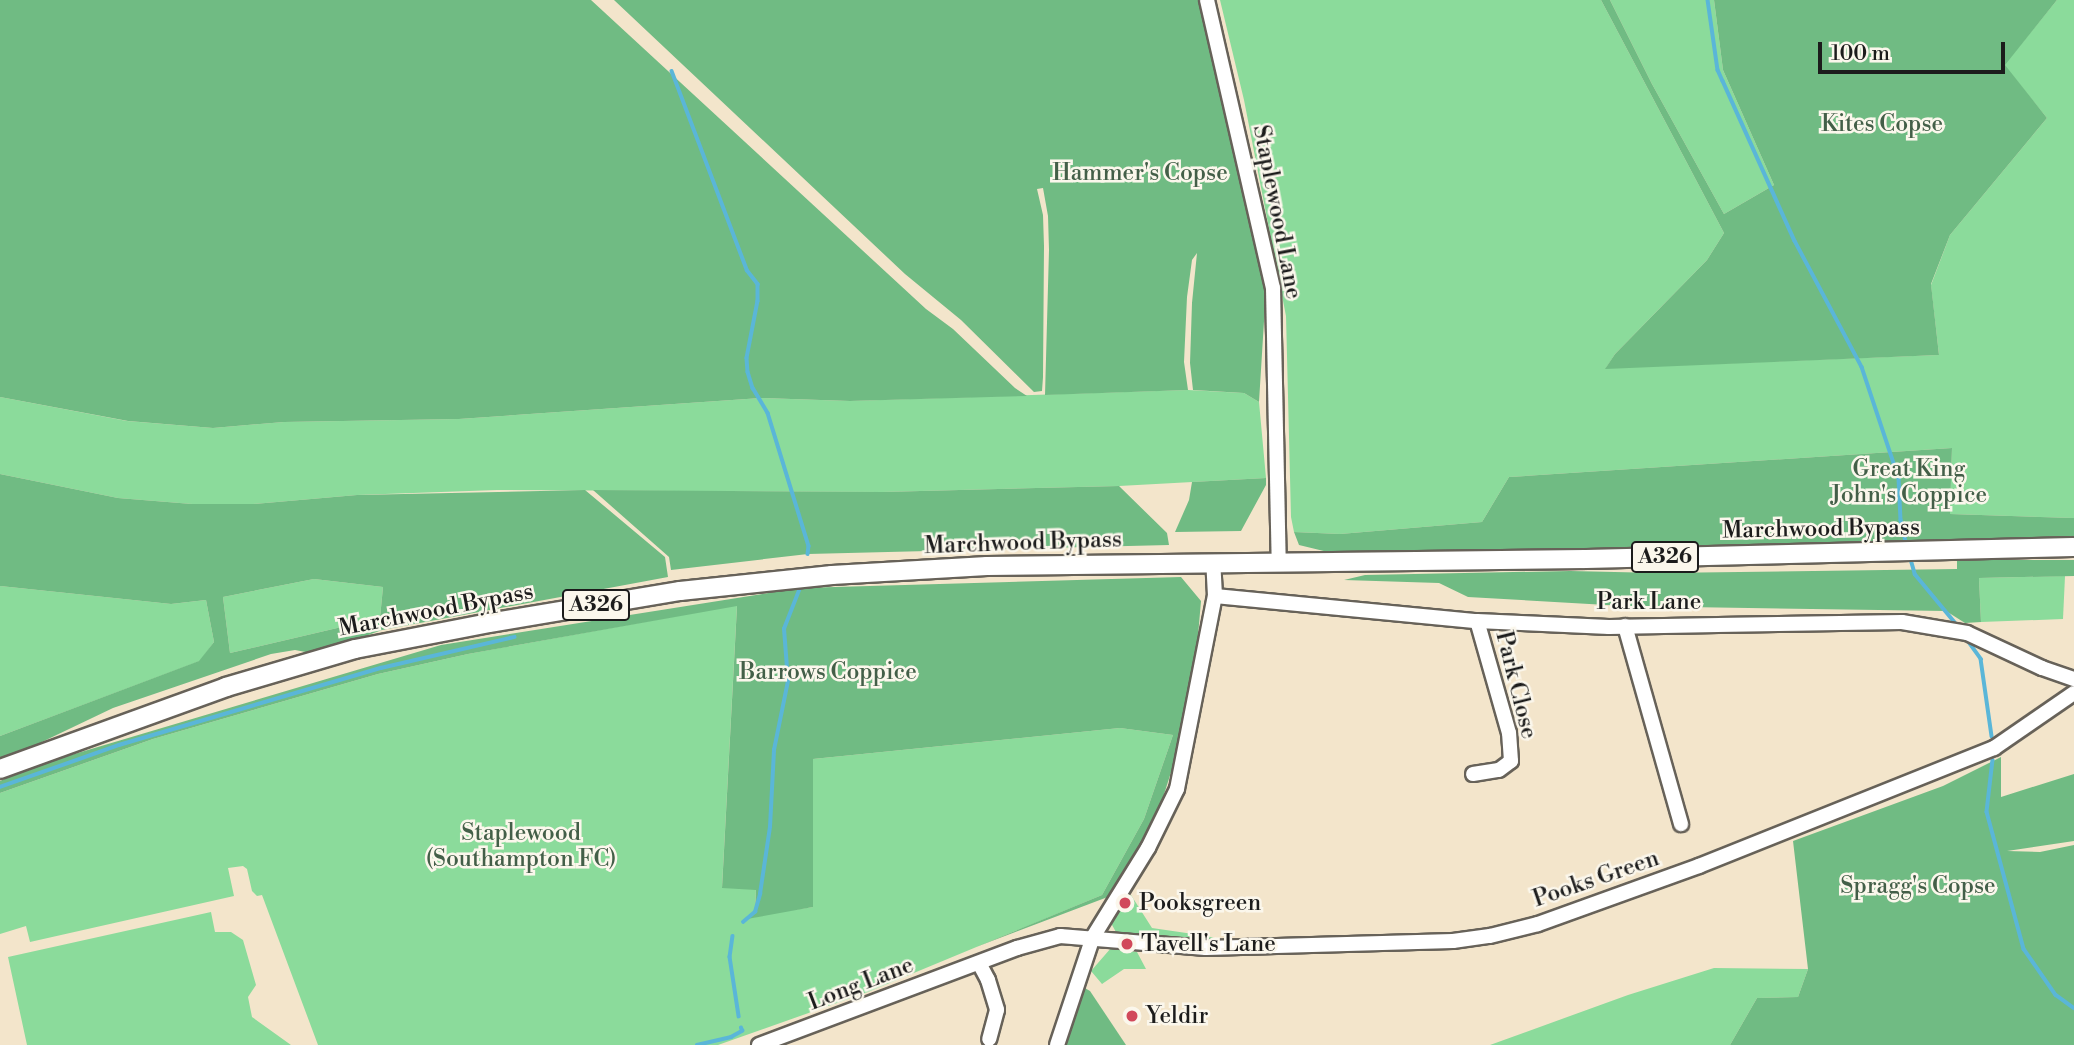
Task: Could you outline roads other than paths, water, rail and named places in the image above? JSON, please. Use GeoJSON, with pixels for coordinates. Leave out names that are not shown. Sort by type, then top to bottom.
{"type":"FeatureCollection","features":[{"type":"Feature","properties":{"kind":"main road","name":"Marchwood Bypass"},"geometry":{"type":"LineString","coordinates":[[0,769],[226,687],[355,649],[680,591],[832,575],[988,566],[1586,559],[2074,547]]}},
{"type":"Feature","properties":{"kind":"street","name":"Staplewood Lane"},"geometry":{"type":"LineString","coordinates":[[1207,0],[1273,288],[1279,563]]}},
{"type":"Feature","properties":{"kind":"street"},"geometry":{"type":"LineString","coordinates":[[1057,1045],[1093,937],[1148,848],[1177,789],[1215,596],[1213,563]]}},
{"type":"Feature","properties":{"kind":"street","name":"Park Lane"},"geometry":{"type":"LineString","coordinates":[[1215,596],[1477,621],[1625,626],[1902,622],[1967,633],[2042,668],[2074,679]]}},
{"type":"Feature","properties":{"kind":"street","name":"Park Close"},"geometry":{"type":"LineString","coordinates":[[1473,774],[1499,770],[1511,761],[1509,733],[1477,621]]}},
{"type":"Feature","properties":{"kind":"street"},"geometry":{"type":"LineString","coordinates":[[1625,626],[1681,824]]}},
{"type":"Feature","properties":{"kind":"street","name":"Pooks Green"},"geometry":{"type":"LineString","coordinates":[[1093,937],[1206,948],[1453,941],[1502,933],[1603,902],[1994,748],[2074,693]]}},
{"type":"Feature","properties":{"kind":"street","name":"Long Lane"},"geometry":{"type":"LineString","coordinates":[[760,1045],[1040,940],[1060,936],[1093,937]]}},
{"type":"Feature","properties":{"kind":"street"},"geometry":{"type":"LineString","coordinates":[[979,963],[993,993],[996,1010],[989,1039]]}},
{"type":"Feature","properties":{"kind":"waterway"},"geometry":{"type":"LineString","coordinates":[[1708,0],[1718,70],[1795,241],[1862,367],[1899,478],[1901,520],[1907,545]]}},
{"type":"Feature","properties":{"kind":"waterway"},"geometry":{"type":"LineString","coordinates":[[672,71],[747,270],[758,284],[758,301],[747,358],[748,372],[753,388],[768,413],[809,546],[808,554]]}},
{"type":"Feature","properties":{"kind":"waterway"},"geometry":{"type":"LineString","coordinates":[[1910,556],[1915,574],[1958,626]]}},
{"type":"Feature","properties":{"kind":"waterway"},"geometry":{"type":"LineString","coordinates":[[743,922],[755,912],[760,894],[770,827],[774,750],[788,681],[784,629],[800,588]]}},
{"type":"Feature","properties":{"kind":"waterway"},"geometry":{"type":"LineString","coordinates":[[0,787],[119,745],[381,668],[514,637]]}},
{"type":"Feature","properties":{"kind":"waterway"},"geometry":{"type":"LineString","coordinates":[[1966,638],[1981,659],[1992,736]]}},
{"type":"Feature","properties":{"kind":"waterway"},"geometry":{"type":"LineString","coordinates":[[1993,760],[1987,812],[2024,949],[2056,995],[2074,1008]]}},
{"type":"Feature","properties":{"kind":"waterway"},"geometry":{"type":"LineString","coordinates":[[733,936],[730,957],[739,1016]]}},
{"type":"Feature","properties":{"kind":"waterway"},"geometry":{"type":"LineString","coordinates":[[697,1045],[731,1037],[742,1031],[741,1028]]}},
{"type":"Feature","properties":{"kind":"place","name":"Pooksgreen"},"geometry":{"type":"Point","coordinates":[1125,903]}},
{"type":"Feature","properties":{"kind":"place","name":"Tavell's Lane"},"geometry":{"type":"Point","coordinates":[1127,944]}},
{"type":"Feature","properties":{"kind":"place","name":"Yeldir"},"geometry":{"type":"Point","coordinates":[1132,1016]}},
{"type":"Feature","properties":{"kind":"park label","name":"Kites Copse"},"geometry":{"type":"Point","coordinates":[1882,124]}},
{"type":"Feature","properties":{"kind":"park label","name":"Hammer's Copse"},"geometry":{"type":"Point","coordinates":[1140,173]}},
{"type":"Feature","properties":{"kind":"park label","name":"Great King John's Coppice"},"geometry":{"type":"Point","coordinates":[1909,482]}},
{"type":"Feature","properties":{"kind":"park label","name":"Barrows Coppice"},"geometry":{"type":"Point","coordinates":[828,672]}},
{"type":"Feature","properties":{"kind":"park label","name":"Staplewood (Southampton FC)"},"geometry":{"type":"Point","coordinates":[521,846]}},
{"type":"Feature","properties":{"kind":"park label","name":"Spragg's Copse"},"geometry":{"type":"Point","coordinates":[1918,886]}}]}
